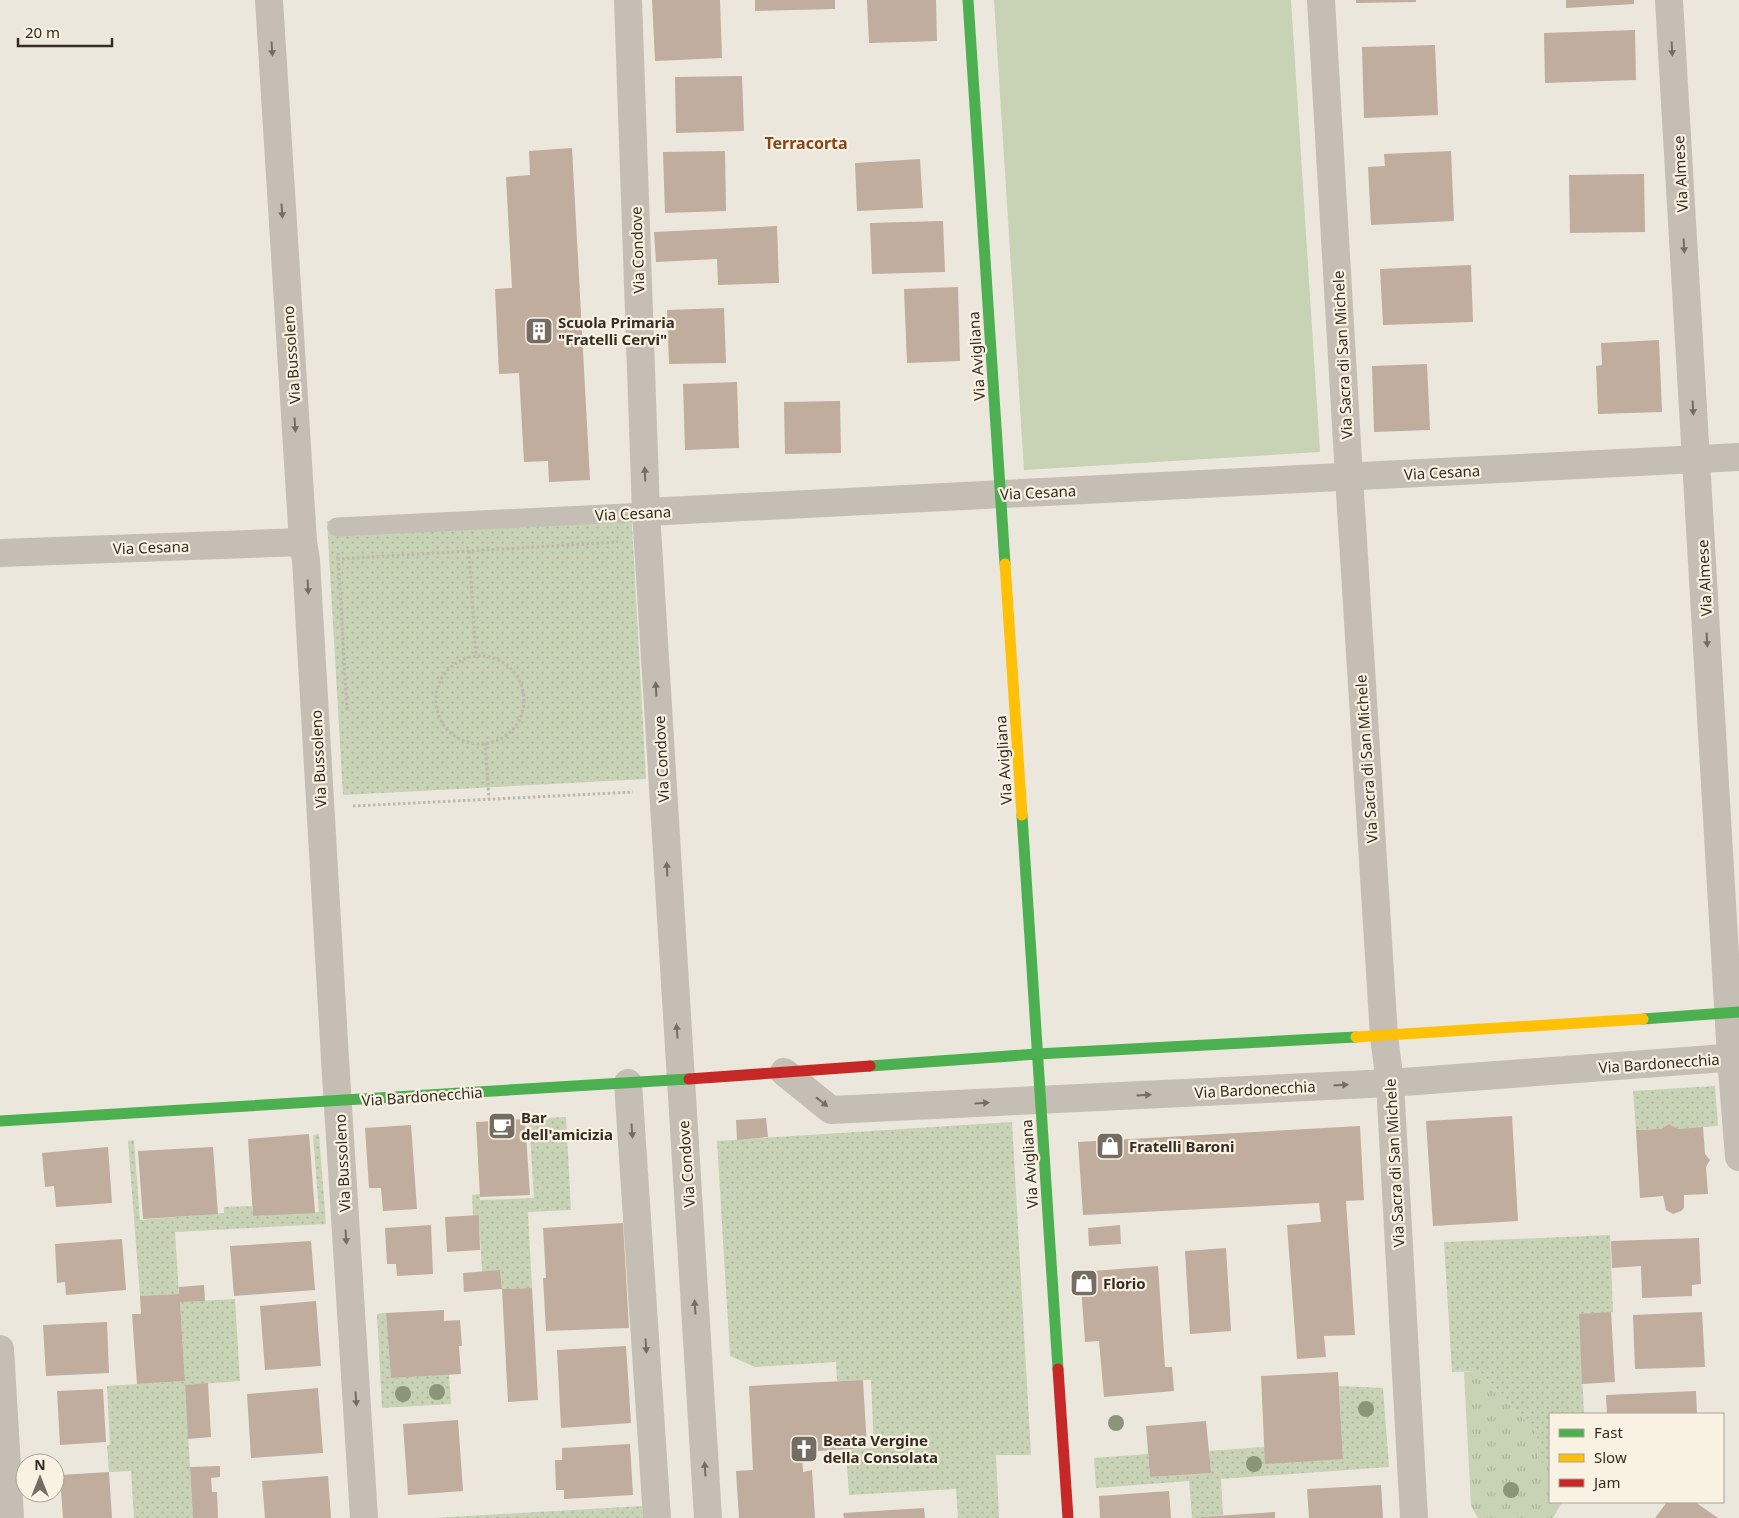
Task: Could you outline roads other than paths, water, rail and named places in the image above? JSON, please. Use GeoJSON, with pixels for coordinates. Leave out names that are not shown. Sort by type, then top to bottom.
{"type":"FeatureCollection","features":[{"type":"Feature","properties":{"kind":"street","name":"Via Bussoleno"},"geometry":{"type":"LineString","coordinates":[[269,0],[305,551],[364,1518]]}},
{"type":"Feature","properties":{"kind":"street","name":"Via Condove"},"geometry":{"type":"LineString","coordinates":[[628,0],[647,540],[708,1518]]}},
{"type":"Feature","properties":{"kind":"street","name":"Via Avigliana"},"geometry":{"type":"LineString","coordinates":[[968,0],[1068,1518]]}},
{"type":"Feature","properties":{"kind":"street","name":"Via Sacra di San Michele"},"geometry":{"type":"LineString","coordinates":[[1321,0],[1348,477],[1384,1036],[1390,1082],[1414,1518]]}},
{"type":"Feature","properties":{"kind":"street","name":"Via Almese"},"geometry":{"type":"LineString","coordinates":[[1669,0],[1696,459],[1734,1013],[1739,1157]]}},
{"type":"Feature","properties":{"kind":"street","name":"Via Cesana"},"geometry":{"type":"LineString","coordinates":[[646,512],[1739,457]]}},
{"type":"Feature","properties":{"kind":"street","name":"Via Cesana"},"geometry":{"type":"LineString","coordinates":[[0,553],[305,551]]}},
{"type":"Feature","properties":{"kind":"street","name":"Via Bardonecchia"},"geometry":{"type":"LineString","coordinates":[[0,1121],[680,1079],[1037,1054],[1384,1036],[1734,1013]]}},
{"type":"Feature","properties":{"kind":"street","name":"Via Bardonecchia"},"geometry":{"type":"LineString","coordinates":[[784,1072],[831,1110],[1390,1082],[1735,1057]]}},
{"type":"Feature","properties":{"kind":"street"},"geometry":{"type":"LineString","coordinates":[[628,1082],[657,1518]]}},
{"type":"Feature","properties":{"kind":"street"},"geometry":{"type":"LineString","coordinates":[[0,1349],[10,1518]]}},
{"type":"Feature","properties":{"kind":"lane","name":"Via Cesana"},"geometry":{"type":"LineString","coordinates":[[337,527],[646,512]]}},
{"type":"Feature","properties":{"kind":"place","name":"Scuola Primaria \"Fratelli Cervi\""},"geometry":{"type":"Point","coordinates":[539,331]}},
{"type":"Feature","properties":{"kind":"place","name":"Bar dell'amicizia"},"geometry":{"type":"Point","coordinates":[502,1126]}},
{"type":"Feature","properties":{"kind":"place","name":"Fratelli Baroni"},"geometry":{"type":"Point","coordinates":[1110,1146]}},
{"type":"Feature","properties":{"kind":"place","name":"Florio"},"geometry":{"type":"Point","coordinates":[1084,1283]}},
{"type":"Feature","properties":{"kind":"place","name":"Beata Vergine della Consolata"},"geometry":{"type":"Point","coordinates":[804,1449]}},
{"type":"Feature","properties":{"kind":"district","name":"Terracorta"},"geometry":{"type":"Point","coordinates":[806,143]}}]}
